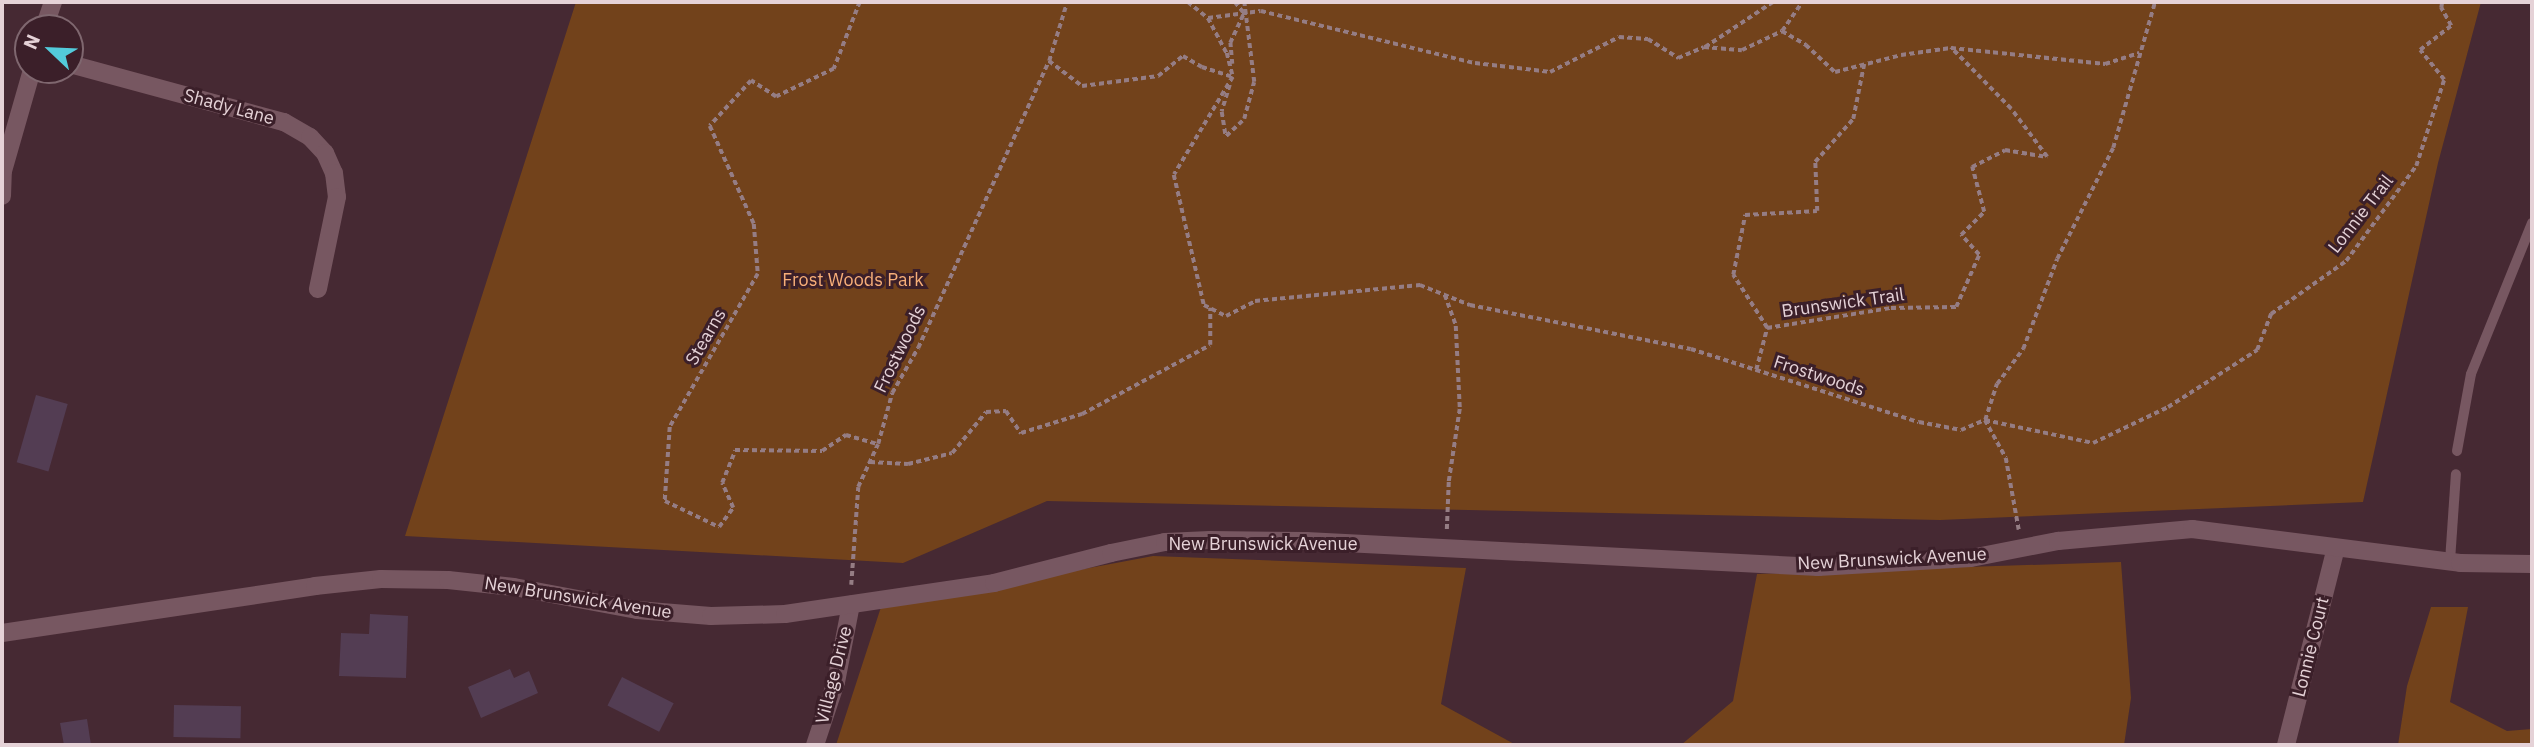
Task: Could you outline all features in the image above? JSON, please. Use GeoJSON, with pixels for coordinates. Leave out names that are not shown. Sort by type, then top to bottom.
{"type":"FeatureCollection","features":[{"type":"Feature","properties":{"kind":"street","name":"Shady Lane"},"geometry":{"type":"LineString","coordinates":[[84,68],[284,122],[310,137],[326,153],[334,173],[337,197],[318,289]]}},
{"type":"Feature","properties":{"kind":"street"},"geometry":{"type":"LineString","coordinates":[[2,196],[2,171],[28,84]]}},
{"type":"Feature","properties":{"kind":"street","name":"New Brunswick Avenue"},"geometry":{"type":"LineString","coordinates":[[2,633],[237,597],[381,579],[448,580],[514,587],[637,610],[711,616],[785,614],[994,583],[1166,542],[1306,541],[1818,567],[1971,558],[2124,533],[2192,529],[2450,561],[2532,564]]}},
{"type":"Feature","properties":{"kind":"street","name":"Lonnie Court"},"geometry":{"type":"LineString","coordinates":[[2286,745],[2336,548]]}},
{"type":"Feature","properties":{"kind":"street","name":"Village Drive"},"geometry":{"type":"LineString","coordinates":[[815,745],[836,682],[851,604]]}},
{"type":"Feature","properties":{"kind":"lane"},"geometry":{"type":"LineString","coordinates":[[2458,451],[2471,374],[2532,223]]}},
{"type":"Feature","properties":{"kind":"lane"},"geometry":{"type":"LineString","coordinates":[[2450,561],[2456,474]]}},
{"type":"Feature","properties":{"kind":"path","name":"Stearns"},"geometry":{"type":"LineString","coordinates":[[860,2],[835,69],[776,97],[751,81],[710,126],[754,223],[758,274],[670,427],[665,501],[719,527],[733,508],[722,483],[735,450],[822,451],[846,435],[877,444]]}},
{"type":"Feature","properties":{"kind":"path","name":"Frostwoods"},"geometry":{"type":"LineString","coordinates":[[851,604],[858,487],[877,444],[892,393],[918,348],[1049,61],[1067,2]]}},
{"type":"Feature","properties":{"kind":"path"},"geometry":{"type":"LineString","coordinates":[[1188,2],[1208,18],[1227,53],[1233,77]]}},
{"type":"Feature","properties":{"kind":"path"},"geometry":{"type":"LineString","coordinates":[[1235,2],[1244,13]]}},
{"type":"Feature","properties":{"kind":"path"},"geometry":{"type":"LineString","coordinates":[[1244,2],[1254,82],[1244,119],[1226,136],[1222,113],[1233,77],[1230,43],[1244,13]]}},
{"type":"Feature","properties":{"kind":"path"},"geometry":{"type":"LineString","coordinates":[[1208,18],[1261,11],[1475,63],[1550,72],[1619,37],[1648,39],[1678,58],[1704,47],[1773,2]]}},
{"type":"Feature","properties":{"kind":"path"},"geometry":{"type":"LineString","coordinates":[[1704,47],[1742,50],[1782,31],[1802,2]]}},
{"type":"Feature","properties":{"kind":"path"},"geometry":{"type":"LineString","coordinates":[[2024,548],[2013,510],[2006,458],[1985,420],[1997,384],[2023,349],[2057,259],[2113,148],[2155,2]]}},
{"type":"Feature","properties":{"kind":"path","name":"Lonnie Trail"},"geometry":{"type":"LineString","coordinates":[[1985,420],[2093,443],[2168,407],[2257,350],[2271,314],[2346,261],[2416,166],[2444,80],[2420,50],[2451,26],[2441,8],[2442,2]]}},
{"type":"Feature","properties":{"kind":"path"},"geometry":{"type":"LineString","coordinates":[[1782,31],[1806,46],[1835,72],[1900,55],[1951,48],[2105,64],[2139,53]]}},
{"type":"Feature","properties":{"kind":"path","name":"Brunswick Trail"},"geometry":{"type":"LineString","coordinates":[[1767,328],[1891,308],[1956,307],[1979,255],[1961,235],[1984,212],[1972,167],[2005,150],[2047,157],[2011,109],[1951,48]]}},
{"type":"Feature","properties":{"kind":"path"},"geometry":{"type":"LineString","coordinates":[[1049,61],[1082,86],[1158,76],[1183,56],[1202,67],[1233,77]]}},
{"type":"Feature","properties":{"kind":"path","name":"Brunswick Trail"},"geometry":{"type":"LineString","coordinates":[[1756,370],[1767,328],[1733,275],[1745,215],[1817,211],[1815,162],[1853,119],[1864,64]]}},
{"type":"Feature","properties":{"kind":"path","name":"Frostwoods"},"geometry":{"type":"LineString","coordinates":[[1233,77],[1174,174],[1204,305],[1226,316],[1255,301],[1420,285],[1470,305],[1691,349],[1919,422],[1961,430],[1985,420]]}},
{"type":"Feature","properties":{"kind":"path"},"geometry":{"type":"LineString","coordinates":[[1445,295],[1456,327],[1460,409],[1446,525],[1453,548]]}},
{"type":"Feature","properties":{"kind":"path"},"geometry":{"type":"LineString","coordinates":[[870,462],[908,464],[952,453],[986,412],[1006,411],[1021,433],[1082,414],[1210,345],[1210,308]]}},
{"type":"Feature","properties":{"kind":"green space","name":"Frost Woods Park"},"geometry":{"type":"Polygon","coordinates":[[[576,2],[2481,2],[2438,163],[2363,502],[1940,520],[1047,501],[903,563],[405,536],[576,2]]]}},
{"type":"Feature","properties":{"kind":"green space"},"geometry":{"type":"Polygon","coordinates":[[[1153,556],[1466,568],[1441,704],[1516,745],[836,745],[881,607],[1153,556]]]}},
{"type":"Feature","properties":{"kind":"green space"},"geometry":{"type":"Polygon","coordinates":[[[2121,562],[2131,698],[2124,745],[1681,745],[1733,701],[1757,574],[2121,562]]]}},
{"type":"Feature","properties":{"kind":"green space"},"geometry":{"type":"Polygon","coordinates":[[[2431,607],[2468,607],[2450,702],[2507,731],[2532,729],[2532,745],[2398,745],[2407,686],[2431,607]]]}},
{"type":"Feature","properties":{"kind":"building"},"geometry":{"type":"Polygon","coordinates":[[[36,395],[68,404],[48,471],[17,462],[36,395]]]}},
{"type":"Feature","properties":{"kind":"building"},"geometry":{"type":"Polygon","coordinates":[[[370,614],[408,616],[406,678],[339,676],[341,633],[369,634],[370,614]]]}},
{"type":"Feature","properties":{"kind":"building"},"geometry":{"type":"Polygon","coordinates":[[[510,669],[514,678],[529,671],[538,693],[481,718],[468,687],[510,669]]]}},
{"type":"Feature","properties":{"kind":"building"},"geometry":{"type":"Polygon","coordinates":[[[622,677],[674,703],[659,732],[607,706],[622,677]]]}},
{"type":"Feature","properties":{"kind":"building"},"geometry":{"type":"Polygon","coordinates":[[[174,705],[241,706],[240,738],[173,737],[174,705]]]}},
{"type":"Feature","properties":{"kind":"building"},"geometry":{"type":"Polygon","coordinates":[[[87,719],[91,745],[64,745],[60,723],[87,719]]]}}]}
